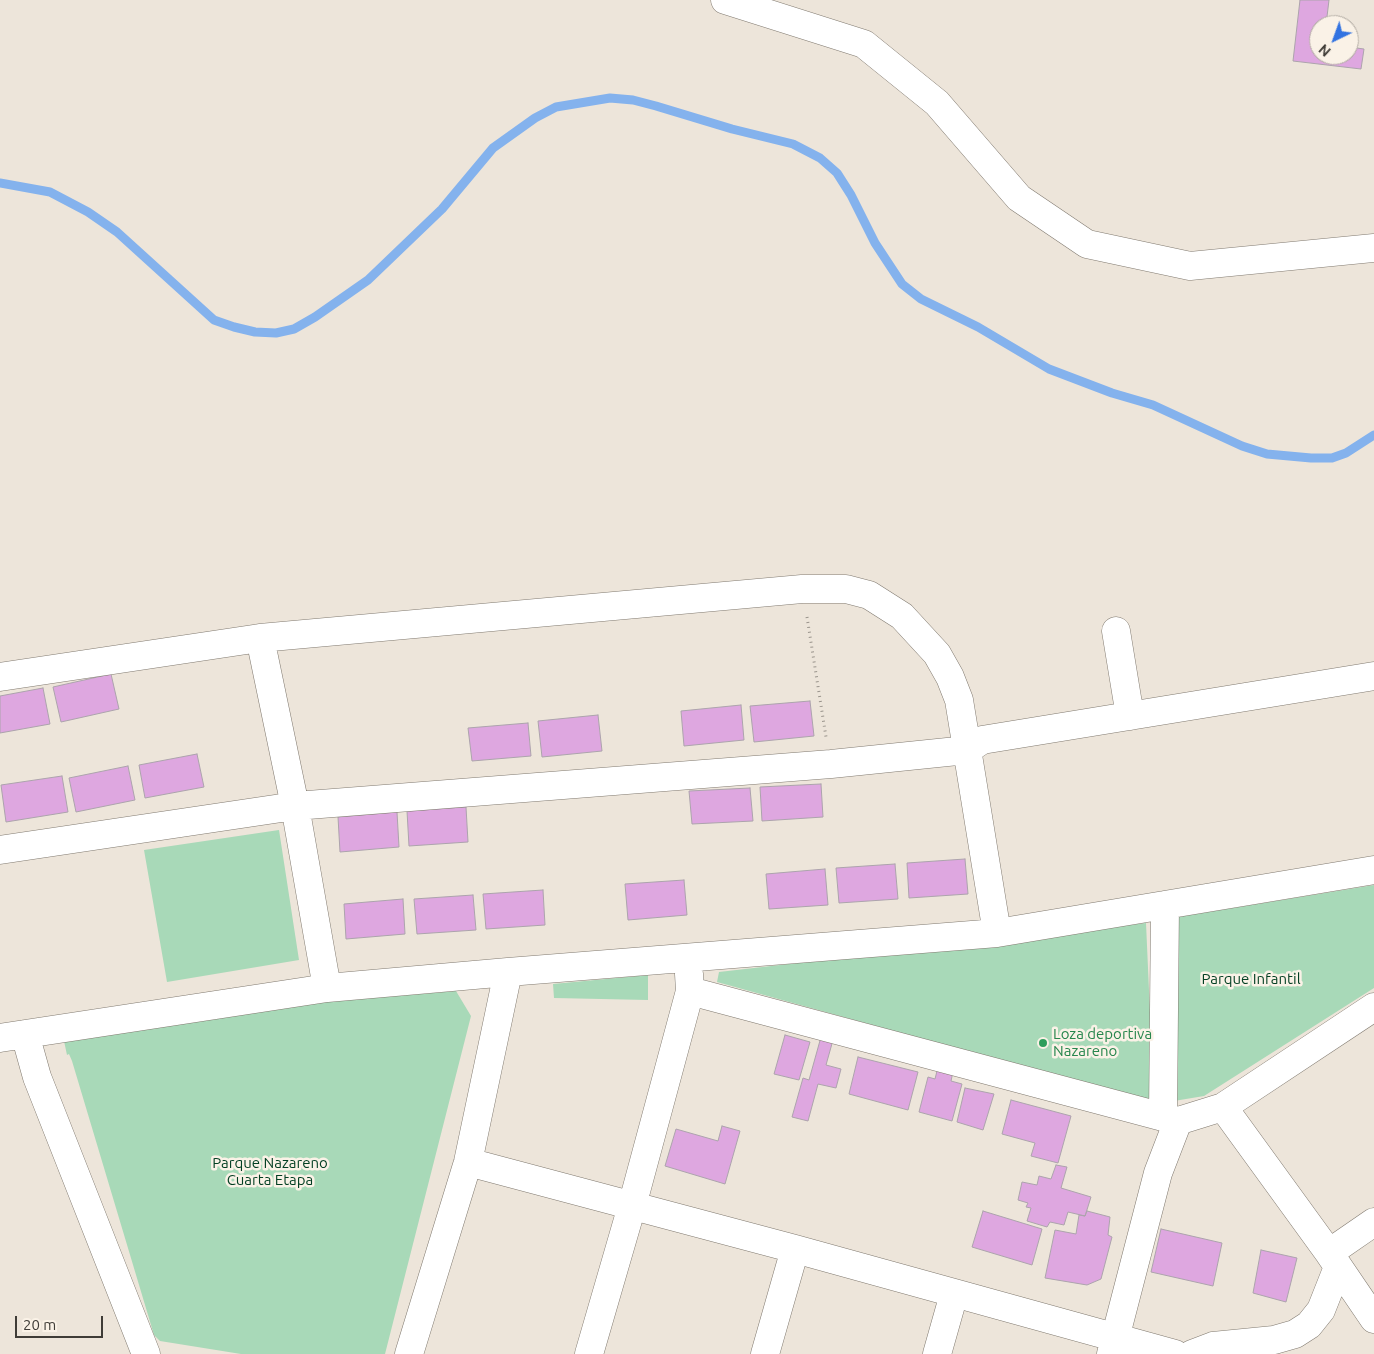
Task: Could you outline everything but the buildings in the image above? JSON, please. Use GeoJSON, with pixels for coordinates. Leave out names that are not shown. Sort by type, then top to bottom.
{"type":"FeatureCollection","features":[{"type":"Feature","properties":{"kind":"street"},"geometry":{"type":"LineString","coordinates":[[726,0],[864,44],[937,103],[1019,198],[1087,244],[1190,266],[1374,248]]}},
{"type":"Feature","properties":{"kind":"street"},"geometry":{"type":"LineString","coordinates":[[0,677],[260,638],[802,589],[846,589],[869,595],[902,616],[937,654],[950,677],[959,700],[997,933]]}},
{"type":"Feature","properties":{"kind":"street"},"geometry":{"type":"LineString","coordinates":[[1116,631],[1130,716]]}},
{"type":"Feature","properties":{"kind":"street"},"geometry":{"type":"LineString","coordinates":[[260,638],[295,806],[327,988]]}},
{"type":"Feature","properties":{"kind":"street"},"geometry":{"type":"LineString","coordinates":[[0,850],[295,806],[831,764],[967,750],[982,740],[1374,676]]}},
{"type":"Feature","properties":{"kind":"street"},"geometry":{"type":"LineString","coordinates":[[146,1354],[37,1077],[13,1036],[327,988],[997,933],[1374,870]]}},
{"type":"Feature","properties":{"kind":"street"},"geometry":{"type":"LineString","coordinates":[[1114,1345],[1170,1119],[1165,905]]}},
{"type":"Feature","properties":{"kind":"street"},"geometry":{"type":"LineString","coordinates":[[589,1354],[632,1206],[690,991],[688,958]]}},
{"type":"Feature","properties":{"kind":"street"},"geometry":{"type":"LineString","coordinates":[[409,1354],[468,1162],[508,972]]}},
{"type":"Feature","properties":{"kind":"street"},"geometry":{"type":"LineString","coordinates":[[690,991],[1170,1119],[1223,1108],[1374,1007]]}},
{"type":"Feature","properties":{"kind":"street"},"geometry":{"type":"LineString","coordinates":[[1223,1108],[1334,1260],[1374,1320]]}},
{"type":"Feature","properties":{"kind":"street"},"geometry":{"type":"LineString","coordinates":[[468,1162],[795,1249],[954,1294],[1114,1345],[1175,1354]]}},
{"type":"Feature","properties":{"kind":"street"},"geometry":{"type":"LineString","coordinates":[[1192,1354],[1213,1346],[1274,1340],[1295,1334],[1309,1325],[1321,1310],[1334,1260],[1374,1222]]}},
{"type":"Feature","properties":{"kind":"street"},"geometry":{"type":"LineString","coordinates":[[765,1354],[795,1249]]}},
{"type":"Feature","properties":{"kind":"street"},"geometry":{"type":"LineString","coordinates":[[937,1354],[954,1294]]}},
{"type":"Feature","properties":{"kind":"path"},"geometry":{"type":"LineString","coordinates":[[802,589],[831,764]]}},
{"type":"Feature","properties":{"kind":"green space"},"geometry":{"type":"Polygon","coordinates":[[[279,830],[299,960],[167,982],[144,850],[279,830]]]}},
{"type":"Feature","properties":{"kind":"green space","name":"Parque Infantil"},"geometry":{"type":"Polygon","coordinates":[[[1374,885],[1374,988],[1204,1096],[1174,1101],[1177,917],[1374,885]]]}},
{"type":"Feature","properties":{"kind":"green space","name":"Loza deportiva Nazareno"},"geometry":{"type":"Polygon","coordinates":[[[1146,923],[1154,1103],[717,982],[719,972],[1146,923]]]}},
{"type":"Feature","properties":{"kind":"green space"},"geometry":{"type":"Polygon","coordinates":[[[648,975],[648,1000],[554,998],[553,984],[648,975]]]}},
{"type":"Feature","properties":{"kind":"green space","name":"Parque Nazareno Cuarta Etapa"},"geometry":{"type":"Polygon","coordinates":[[[456,991],[471,1016],[385,1354],[241,1354],[160,1341],[154,1335],[72,1061],[69,1054],[67,1055],[64,1041],[333,1001],[456,991]]]}},
{"type":"Feature","properties":{"kind":"waterway"},"geometry":{"type":"LineString","coordinates":[[0,183],[50,192],[88,212],[117,232],[214,320],[255,332],[276,333],[294,329],[315,317],[368,280],[442,209],[493,148],[535,118],[556,107],[610,98],[633,100],[732,129],[793,144],[820,158],[837,173],[851,195],[875,243],[902,284],[921,299],[978,327],[1049,369],[1112,393],[1153,405],[1242,446],[1267,454],[1332,458],[1346,453],[1374,435]]}},
{"type":"Feature","properties":{"kind":"place","name":"Loza deportiva Nazareno"},"geometry":{"type":"Point","coordinates":[1043,1043]}}]}
